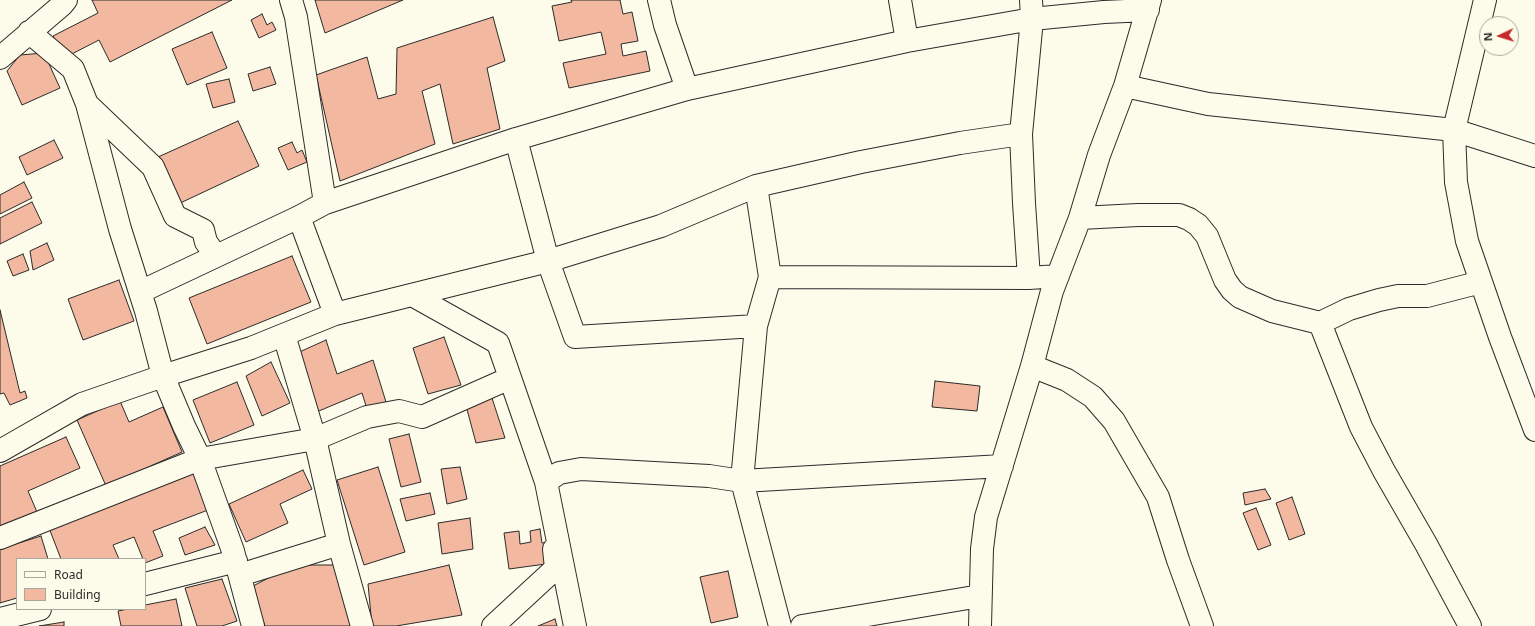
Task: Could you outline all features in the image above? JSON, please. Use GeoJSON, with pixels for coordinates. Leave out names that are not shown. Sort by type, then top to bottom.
{"type":"FeatureCollection","features":[{"type":"Feature","properties":{"kind":"street"},"geometry":{"type":"LineString","coordinates":[[1,55],[62,5],[66,0]]}},
{"type":"Feature","properties":{"kind":"street"},"geometry":{"type":"LineString","coordinates":[[291,0],[297,25],[325,203]]}},
{"type":"Feature","properties":{"kind":"street"},"geometry":{"type":"LineString","coordinates":[[659,0],[665,25],[687,89]]}},
{"type":"Feature","properties":{"kind":"street"},"geometry":{"type":"LineString","coordinates":[[900,0],[907,41]]}},
{"type":"Feature","properties":{"kind":"street"},"geometry":{"type":"LineString","coordinates":[[1485,0],[1454,130],[1456,182],[1467,241],[1500,337],[1535,430]]}},
{"type":"Feature","properties":{"kind":"street"},"geometry":{"type":"LineString","coordinates":[[140,292],[299,217],[325,203],[516,139],[687,89],[907,41],[1031,10],[1104,12],[1149,5],[1125,86],[1099,155],[1080,218],[1052,291],[1032,366],[986,517],[982,549],[980,626]]}},
{"type":"Feature","properties":{"kind":"street"},"geometry":{"type":"LineString","coordinates":[[1030,278],[1024,203],[1021,134],[1031,10]]}},
{"type":"Feature","properties":{"kind":"street"},"geometry":{"type":"LineString","coordinates":[[29,32],[74,69],[87,104],[120,229],[140,292],[163,376],[200,459],[238,568],[253,626]]}},
{"type":"Feature","properties":{"kind":"street"},"geometry":{"type":"LineString","coordinates":[[1125,86],[1208,104],[1454,130],[1535,156]]}},
{"type":"Feature","properties":{"kind":"street"},"geometry":{"type":"LineString","coordinates":[[87,104],[153,167],[175,216],[203,230],[206,242],[216,256]]}},
{"type":"Feature","properties":{"kind":"street"},"geometry":{"type":"LineString","coordinates":[[0,451],[82,404],[251,348],[335,314],[548,261],[661,226],[756,186],[868,160],[960,143],[1021,134]]}},
{"type":"Feature","properties":{"kind":"street"},"geometry":{"type":"LineString","coordinates":[[516,139],[548,261],[575,337],[756,326]]}},
{"type":"Feature","properties":{"kind":"street"},"geometry":{"type":"LineString","coordinates":[[756,186],[770,277],[756,326],[742,481],[780,626]]}},
{"type":"Feature","properties":{"kind":"street"},"geometry":{"type":"LineString","coordinates":[[1080,218],[1138,215],[1180,215],[1198,225],[1207,236],[1225,280],[1232,290],[1240,297],[1272,311],[1320,324],[1350,309],[1379,300],[1398,296],[1427,296],[1481,282]]}},
{"type":"Feature","properties":{"kind":"street"},"geometry":{"type":"LineString","coordinates":[[299,217],[335,314]]}},
{"type":"Feature","properties":{"kind":"street"},"geometry":{"type":"LineString","coordinates":[[770,277],[1030,278],[1058,276]]}},
{"type":"Feature","properties":{"kind":"street"},"geometry":{"type":"LineString","coordinates":[[412,295],[498,343],[546,482],[575,626]]}},
{"type":"Feature","properties":{"kind":"street"},"geometry":{"type":"LineString","coordinates":[[1320,324],[1365,433],[1384,471],[1426,544],[1470,626]]}},
{"type":"Feature","properties":{"kind":"street"},"geometry":{"type":"LineString","coordinates":[[284,335],[315,439],[339,544],[362,626]]}},
{"type":"Feature","properties":{"kind":"street"},"geometry":{"type":"LineString","coordinates":[[1032,366],[1067,380],[1093,397],[1114,421],[1158,497],[1178,560],[1202,626]]}},
{"type":"Feature","properties":{"kind":"street"},"geometry":{"type":"LineString","coordinates":[[0,538],[200,459],[315,439],[368,417],[399,411],[422,417],[510,378]]}},
{"type":"Feature","properties":{"kind":"street"},"geometry":{"type":"LineString","coordinates":[[546,482],[559,474],[582,469],[708,476],[742,481],[1002,466]]}},
{"type":"Feature","properties":{"kind":"street"},"geometry":{"type":"LineString","coordinates":[[493,626],[556,568],[546,482]]}},
{"type":"Feature","properties":{"kind":"street"},"geometry":{"type":"LineString","coordinates":[[146,584],[238,568],[339,544]]}},
{"type":"Feature","properties":{"kind":"street"},"geometry":{"type":"LineString","coordinates":[[802,626],[980,596]]}},
{"type":"Feature","properties":{"kind":"street"},"geometry":{"type":"LineString","coordinates":[[0,619],[36,610]]}},
{"type":"Feature","properties":{"kind":"building"},"geometry":{"type":"Polygon","coordinates":[[[92,0],[232,0],[110,62],[99,40],[64,58],[53,36],[98,13],[92,0]]]}},
{"type":"Feature","properties":{"kind":"building"},"geometry":{"type":"Polygon","coordinates":[[[315,0],[403,0],[325,33],[315,0]]]}},
{"type":"Feature","properties":{"kind":"building"},"geometry":{"type":"Polygon","coordinates":[[[571,0],[620,0],[623,14],[632,12],[638,41],[621,44],[623,56],[646,51],[650,71],[569,88],[563,63],[606,54],[601,32],[559,41],[552,6],[572,2],[571,0]]]}},
{"type":"Feature","properties":{"kind":"building"},"geometry":{"type":"Polygon","coordinates":[[[262,14],[267,25],[272,22],[276,30],[259,38],[251,20],[262,14]]]}},
{"type":"Feature","properties":{"kind":"building"},"geometry":{"type":"Polygon","coordinates":[[[493,17],[505,61],[487,68],[500,129],[453,144],[440,84],[422,91],[435,144],[340,181],[316,75],[367,57],[378,99],[396,94],[397,48],[493,17]]]}},
{"type":"Feature","properties":{"kind":"building"},"geometry":{"type":"Polygon","coordinates":[[[212,32],[227,68],[187,85],[172,49],[212,32]]]}},
{"type":"Feature","properties":{"kind":"building"},"geometry":{"type":"Polygon","coordinates":[[[44,53],[60,88],[22,105],[7,71],[20,55],[44,53]]]}},
{"type":"Feature","properties":{"kind":"building"},"geometry":{"type":"Polygon","coordinates":[[[270,67],[276,84],[253,91],[248,74],[270,67]]]}},
{"type":"Feature","properties":{"kind":"building"},"geometry":{"type":"Polygon","coordinates":[[[229,79],[235,102],[213,108],[206,84],[229,79]]]}},
{"type":"Feature","properties":{"kind":"building"},"geometry":{"type":"Polygon","coordinates":[[[238,121],[259,166],[176,205],[158,157],[238,121]]]}},
{"type":"Feature","properties":{"kind":"building"},"geometry":{"type":"Polygon","coordinates":[[[54,140],[63,158],[27,175],[19,157],[54,140]]]}},
{"type":"Feature","properties":{"kind":"building"},"geometry":{"type":"Polygon","coordinates":[[[292,142],[297,153],[302,150],[307,162],[288,170],[278,148],[292,142]]]}},
{"type":"Feature","properties":{"kind":"building"},"geometry":{"type":"Polygon","coordinates":[[[24,182],[32,198],[0,214],[0,195],[24,182]]]}},
{"type":"Feature","properties":{"kind":"building"},"geometry":{"type":"Polygon","coordinates":[[[32,202],[42,223],[0,244],[0,218],[32,202]]]}},
{"type":"Feature","properties":{"kind":"building"},"geometry":{"type":"Polygon","coordinates":[[[47,243],[54,260],[33,270],[30,251],[47,243]]]}},
{"type":"Feature","properties":{"kind":"building"},"geometry":{"type":"Polygon","coordinates":[[[23,254],[29,270],[13,276],[7,261],[23,254]]]}},
{"type":"Feature","properties":{"kind":"building"},"geometry":{"type":"Polygon","coordinates":[[[292,256],[311,302],[207,344],[189,298],[292,256]]]}},
{"type":"Feature","properties":{"kind":"building"},"geometry":{"type":"Polygon","coordinates":[[[119,280],[134,321],[83,340],[68,299],[119,280]]]}},
{"type":"Feature","properties":{"kind":"building"},"geometry":{"type":"Polygon","coordinates":[[[0,310],[20,393],[25,391],[27,398],[10,405],[4,393],[0,394],[0,310]]]}},
{"type":"Feature","properties":{"kind":"building"},"geometry":{"type":"Polygon","coordinates":[[[444,337],[461,385],[428,394],[413,348],[444,337]]]}},
{"type":"Feature","properties":{"kind":"building"},"geometry":{"type":"Polygon","coordinates":[[[326,340],[337,374],[373,360],[386,402],[367,409],[362,393],[314,413],[295,354],[326,340]]]}},
{"type":"Feature","properties":{"kind":"building"},"geometry":{"type":"Polygon","coordinates":[[[271,362],[290,403],[262,416],[246,376],[271,362]]]}},
{"type":"Feature","properties":{"kind":"building"},"geometry":{"type":"Polygon","coordinates":[[[935,381],[980,386],[977,411],[932,407],[935,381]]]}},
{"type":"Feature","properties":{"kind":"building"},"geometry":{"type":"Polygon","coordinates":[[[237,382],[254,425],[210,443],[193,400],[237,382]]]}},
{"type":"Feature","properties":{"kind":"building"},"geometry":{"type":"Polygon","coordinates":[[[490,392],[505,438],[476,443],[465,402],[490,392]]]}},
{"type":"Feature","properties":{"kind":"building"},"geometry":{"type":"Polygon","coordinates":[[[120,401],[129,422],[163,407],[182,452],[106,486],[77,420],[120,401]]]}},
{"type":"Feature","properties":{"kind":"building"},"geometry":{"type":"Polygon","coordinates":[[[409,434],[421,482],[401,487],[389,439],[409,434]]]}},
{"type":"Feature","properties":{"kind":"building"},"geometry":{"type":"Polygon","coordinates":[[[66,437],[80,468],[28,491],[37,512],[0,529],[0,466],[66,437]]]}},
{"type":"Feature","properties":{"kind":"building"},"geometry":{"type":"Polygon","coordinates":[[[378,467],[405,552],[364,565],[337,480],[378,467]]]}},
{"type":"Feature","properties":{"kind":"building"},"geometry":{"type":"Polygon","coordinates":[[[460,467],[467,499],[447,504],[441,469],[460,467]]]}},
{"type":"Feature","properties":{"kind":"building"},"geometry":{"type":"Polygon","coordinates":[[[303,470],[312,489],[280,504],[288,523],[246,542],[229,504],[303,470]]]}},
{"type":"Feature","properties":{"kind":"building"},"geometry":{"type":"Polygon","coordinates":[[[193,472],[208,510],[153,531],[163,556],[146,563],[146,558],[143,558],[134,537],[113,545],[119,558],[61,558],[49,528],[193,472]]]}},
{"type":"Feature","properties":{"kind":"building"},"geometry":{"type":"Polygon","coordinates":[[[1265,489],[1271,499],[1245,505],[1243,493],[1265,489]]]}},
{"type":"Feature","properties":{"kind":"building"},"geometry":{"type":"Polygon","coordinates":[[[430,493],[435,514],[406,521],[400,499],[430,493]]]}},
{"type":"Feature","properties":{"kind":"building"},"geometry":{"type":"Polygon","coordinates":[[[1292,497],[1305,534],[1289,540],[1276,503],[1292,497]]]}},
{"type":"Feature","properties":{"kind":"building"},"geometry":{"type":"Polygon","coordinates":[[[1256,508],[1271,545],[1258,550],[1243,513],[1256,508]]]}},
{"type":"Feature","properties":{"kind":"building"},"geometry":{"type":"Polygon","coordinates":[[[470,518],[473,549],[442,554],[438,523],[470,518]]]}},
{"type":"Feature","properties":{"kind":"building"},"geometry":{"type":"Polygon","coordinates":[[[205,527],[215,545],[185,555],[179,538],[205,527]]]}},
{"type":"Feature","properties":{"kind":"building"},"geometry":{"type":"Polygon","coordinates":[[[540,529],[542,543],[550,542],[553,563],[509,569],[504,533],[519,531],[520,544],[531,542],[530,531],[540,529]]]}},
{"type":"Feature","properties":{"kind":"building"},"geometry":{"type":"Polygon","coordinates":[[[41,536],[48,558],[16,558],[16,598],[0,603],[0,549],[41,536]]]}},
{"type":"Feature","properties":{"kind":"building"},"geometry":{"type":"Polygon","coordinates":[[[294,565],[337,565],[353,626],[265,626],[251,587],[294,565]]]}},
{"type":"Feature","properties":{"kind":"building"},"geometry":{"type":"Polygon","coordinates":[[[449,565],[462,615],[396,626],[372,626],[368,584],[449,565]]]}},
{"type":"Feature","properties":{"kind":"building"},"geometry":{"type":"Polygon","coordinates":[[[728,571],[738,617],[711,623],[700,577],[728,571]]]}},
{"type":"Feature","properties":{"kind":"building"},"geometry":{"type":"Polygon","coordinates":[[[222,579],[237,621],[222,626],[197,626],[185,588],[222,579]]]}},
{"type":"Feature","properties":{"kind":"building"},"geometry":{"type":"Polygon","coordinates":[[[176,599],[182,626],[121,626],[118,611],[146,610],[146,605],[176,599]]]}},
{"type":"Feature","properties":{"kind":"building"},"geometry":{"type":"Polygon","coordinates":[[[555,619],[557,626],[538,626],[555,619]]]}},
{"type":"Feature","properties":{"kind":"building"},"geometry":{"type":"Polygon","coordinates":[[[64,622],[64,626],[39,626],[64,622]]]}}]}
